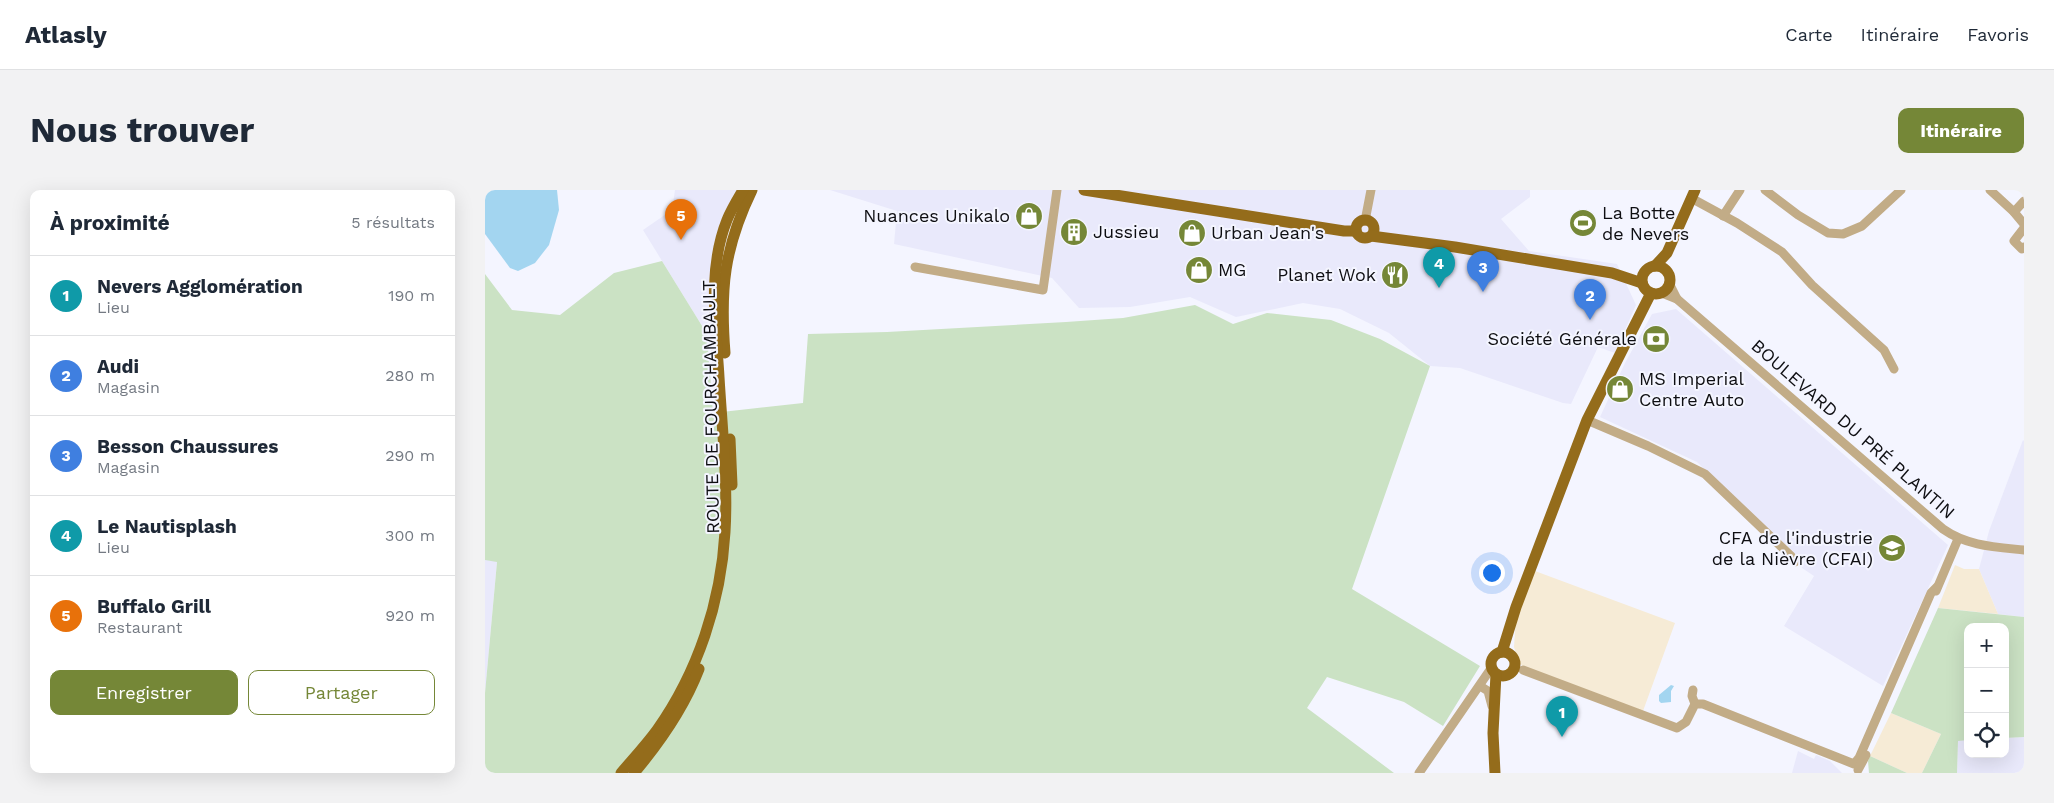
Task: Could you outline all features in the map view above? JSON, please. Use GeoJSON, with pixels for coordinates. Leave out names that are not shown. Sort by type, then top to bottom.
{"type":"FeatureCollection","features":[{"type":"Feature","properties":{"kind":"main road"},"geometry":{"type":"LineString","coordinates":[[1084,190],[1344,231],[1356,230],[1357,225],[1370,228],[1385,237],[1643,277]]}},
{"type":"Feature","properties":{"kind":"main road"},"geometry":{"type":"LineString","coordinates":[[621,773],[657,730],[690,673],[705,636],[717,591],[722,562],[726,496],[715,329],[715,293],[719,244],[727,220],[747,193]]}},
{"type":"Feature","properties":{"kind":"main road","name":"ROUTE DE FOURCHAMBAULT"},"geometry":{"type":"LineString","coordinates":[[635,773],[669,728],[689,693],[712,636],[723,596],[730,555],[732,512],[732,462],[723,328],[724,282],[727,255],[747,193]]}},
{"type":"Feature","properties":{"kind":"main road"},"geometry":{"type":"LineString","coordinates":[[1643,277],[1667,253],[1693,194]]}},
{"type":"Feature","properties":{"kind":"main road"},"geometry":{"type":"LineString","coordinates":[[1495,773],[1493,733],[1495,701],[1506,667],[1512,622],[1522,591],[1587,420],[1656,293],[1669,283],[1666,270],[1667,253]]}},
{"type":"Feature","properties":{"kind":"main road"},"geometry":{"type":"LineString","coordinates":[[1655,266],[1666,270]]}},
{"type":"Feature","properties":{"kind":"main road"},"geometry":{"type":"LineString","coordinates":[[1643,277],[1644,287],[1656,293]]}},
{"type":"Feature","properties":{"kind":"street"},"geometry":{"type":"LineString","coordinates":[[915,267],[1043,290],[1057,190]]}},
{"type":"Feature","properties":{"kind":"street"},"geometry":{"type":"LineString","coordinates":[[1370,228],[1371,190]]}},
{"type":"Feature","properties":{"kind":"street"},"geometry":{"type":"LineString","coordinates":[[1723,216],[1740,190]]}},
{"type":"Feature","properties":{"kind":"street"},"geometry":{"type":"LineString","coordinates":[[1765,190],[1798,215],[1828,233],[1843,234],[1862,226],[1901,190]]}},
{"type":"Feature","properties":{"kind":"street"},"geometry":{"type":"LineString","coordinates":[[1990,190],[2014,212],[2024,226],[2014,241],[2022,249],[2024,247]]}},
{"type":"Feature","properties":{"kind":"street"},"geometry":{"type":"LineString","coordinates":[[1693,194],[1723,216],[1782,252],[1812,285],[1884,350],[1894,369]]}},
{"type":"Feature","properties":{"kind":"street"},"geometry":{"type":"LineString","coordinates":[[2014,212],[2024,201]]}},
{"type":"Feature","properties":{"kind":"street","name":"BOULEVARD DU PRÉ PLANTIN"},"geometry":{"type":"LineString","coordinates":[[1669,283],[1677,299],[1923,514],[1958,539],[1983,545],[2024,550]]}},
{"type":"Feature","properties":{"kind":"street","name":"BOULEVARD DU PRÉ PLANTIN"},"geometry":{"type":"LineString","coordinates":[[1656,293],[1677,299]]}},
{"type":"Feature","properties":{"kind":"street"},"geometry":{"type":"LineString","coordinates":[[1587,420],[1648,446],[1705,474],[1795,562]]}},
{"type":"Feature","properties":{"kind":"street"},"geometry":{"type":"LineString","coordinates":[[1695,704],[1703,704],[1856,767],[1935,595],[1958,539]]}},
{"type":"Feature","properties":{"kind":"street"},"geometry":{"type":"LineString","coordinates":[[1419,773],[1478,688],[1506,667],[1620,706],[1677,728],[1686,722],[1695,704],[1692,696],[1693,690]]}},
{"type":"Feature","properties":{"kind":"street"},"geometry":{"type":"LineString","coordinates":[[1478,688],[1488,691],[1494,714]]}},
{"type":"Feature","properties":{"kind":"street"},"geometry":{"type":"LineString","coordinates":[[627,773],[641,758],[657,730]]}},
{"type":"Feature","properties":{"kind":"shaded area"},"geometry":{"type":"Polygon","coordinates":[[[675,190],[739,190],[711,279],[707,334],[643,230],[672,210],[675,190]]]}},
{"type":"Feature","properties":{"kind":"shaded area"},"geometry":{"type":"Polygon","coordinates":[[[830,190],[1530,190],[1530,197],[1501,219],[1529,251],[1617,264],[1636,305],[1615,353],[1598,347],[1571,404],[1563,403],[1460,368],[1430,366],[1389,333],[1340,309],[1303,303],[1236,317],[1190,297],[1130,307],[1079,308],[1052,278],[894,244],[897,211],[830,190]]]}},
{"type":"Feature","properties":{"kind":"shaded area"},"geometry":{"type":"Polygon","coordinates":[[[1676,309],[1948,545],[1883,686],[1784,626],[1814,576],[1802,568],[1787,546],[1744,508],[1697,462],[1600,417],[1625,363],[1652,314],[1676,309]]]}},
{"type":"Feature","properties":{"kind":"shaded area"},"geometry":{"type":"Polygon","coordinates":[[[2023,440],[2024,617],[1998,614],[1979,569],[1989,531],[2023,440]]]}},
{"type":"Feature","properties":{"kind":"shaded area"},"geometry":{"type":"Polygon","coordinates":[[[485,560],[497,561],[485,693],[485,560]]]}},
{"type":"Feature","properties":{"kind":"shaded area"},"geometry":{"type":"Polygon","coordinates":[[[1955,565],[1964,569],[1979,569],[1998,614],[1938,608],[1955,565]]]}},
{"type":"Feature","properties":{"kind":"shaded area"},"geometry":{"type":"Polygon","coordinates":[[[1535,571],[1675,623],[1643,711],[1524,668],[1519,662],[1514,647],[1516,617],[1535,571]]]}},
{"type":"Feature","properties":{"kind":"shaded area"},"geometry":{"type":"Polygon","coordinates":[[[1891,713],[1941,734],[1922,773],[1907,773],[1870,756],[1891,713]]]}},
{"type":"Feature","properties":{"kind":"shaded area"},"geometry":{"type":"Polygon","coordinates":[[[2024,737],[2024,773],[1957,773],[1958,740],[1964,740],[1964,758],[2009,758],[2009,738],[2024,737]]]}},
{"type":"Feature","properties":{"kind":"shaded area"},"geometry":{"type":"Polygon","coordinates":[[[1798,751],[1814,759],[1816,755],[1830,761],[1842,773],[1792,773],[1798,751]]]}},
{"type":"Feature","properties":{"kind":"green space"},"geometry":{"type":"Polygon","coordinates":[[[662,261],[707,334],[713,413],[803,403],[808,334],[887,332],[1123,318],[1195,305],[1233,324],[1267,313],[1331,320],[1380,339],[1430,366],[1352,589],[1480,666],[1443,726],[1404,702],[1327,677],[1307,708],[1394,773],[485,773],[485,693],[497,562],[485,560],[485,274],[512,310],[560,315],[614,273],[662,261]]]}},
{"type":"Feature","properties":{"kind":"green space"},"geometry":{"type":"Polygon","coordinates":[[[1938,608],[2024,617],[2024,737],[2009,738],[2009,623],[1964,623],[1964,740],[1958,741],[1957,773],[1922,773],[1941,734],[1891,713],[1938,608]]]}},
{"type":"Feature","properties":{"kind":"green space"},"geometry":{"type":"Polygon","coordinates":[[[1870,756],[1907,773],[1869,773],[1868,761],[1870,756]]]}},
{"type":"Feature","properties":{"kind":"water"},"geometry":{"type":"Polygon","coordinates":[[[487,190],[557,190],[559,210],[549,245],[535,263],[518,271],[510,268],[485,234],[485,193],[487,190]]]}},
{"type":"Feature","properties":{"kind":"water"},"geometry":{"type":"Polygon","coordinates":[[[1671,685],[1674,686],[1671,691],[1671,702],[1661,703],[1659,695],[1671,685]]]}},
{"type":"Feature","properties":{"kind":"place","name":"Nuances Unikalo"},"geometry":{"type":"Point","coordinates":[1029,216]}},
{"type":"Feature","properties":{"kind":"place","name":"La Botte de Nevers"},"geometry":{"type":"Point","coordinates":[1583,223]}},
{"type":"Feature","properties":{"kind":"place","name":"Jussieu"},"geometry":{"type":"Point","coordinates":[1074,232]}},
{"type":"Feature","properties":{"kind":"place","name":"Urban Jean's"},"geometry":{"type":"Point","coordinates":[1192,233]}},
{"type":"Feature","properties":{"kind":"place","name":"Buffalo Grill"},"geometry":{"type":"Point","coordinates":[681,240]}},
{"type":"Feature","properties":{"kind":"place","name":"MG"},"geometry":{"type":"Point","coordinates":[1199,270]}},
{"type":"Feature","properties":{"kind":"place","name":"Planet Wok"},"geometry":{"type":"Point","coordinates":[1395,275]}},
{"type":"Feature","properties":{"kind":"place","name":"Le Nautisplash"},"geometry":{"type":"Point","coordinates":[1439,288]}},
{"type":"Feature","properties":{"kind":"place","name":"Besson Chaussures"},"geometry":{"type":"Point","coordinates":[1483,292]}},
{"type":"Feature","properties":{"kind":"place","name":"Audi"},"geometry":{"type":"Point","coordinates":[1590,320]}},
{"type":"Feature","properties":{"kind":"place","name":"Société Générale"},"geometry":{"type":"Point","coordinates":[1656,339]}},
{"type":"Feature","properties":{"kind":"place","name":"MS Imperial Centre Auto"},"geometry":{"type":"Point","coordinates":[1620,389]}},
{"type":"Feature","properties":{"kind":"place","name":"CFA de l'industrie de la Nièvre (CFAI)"},"geometry":{"type":"Point","coordinates":[1892,548]}},
{"type":"Feature","properties":{"kind":"place","name":"Nevers Agglomération"},"geometry":{"type":"Point","coordinates":[1562,737]}}]}
